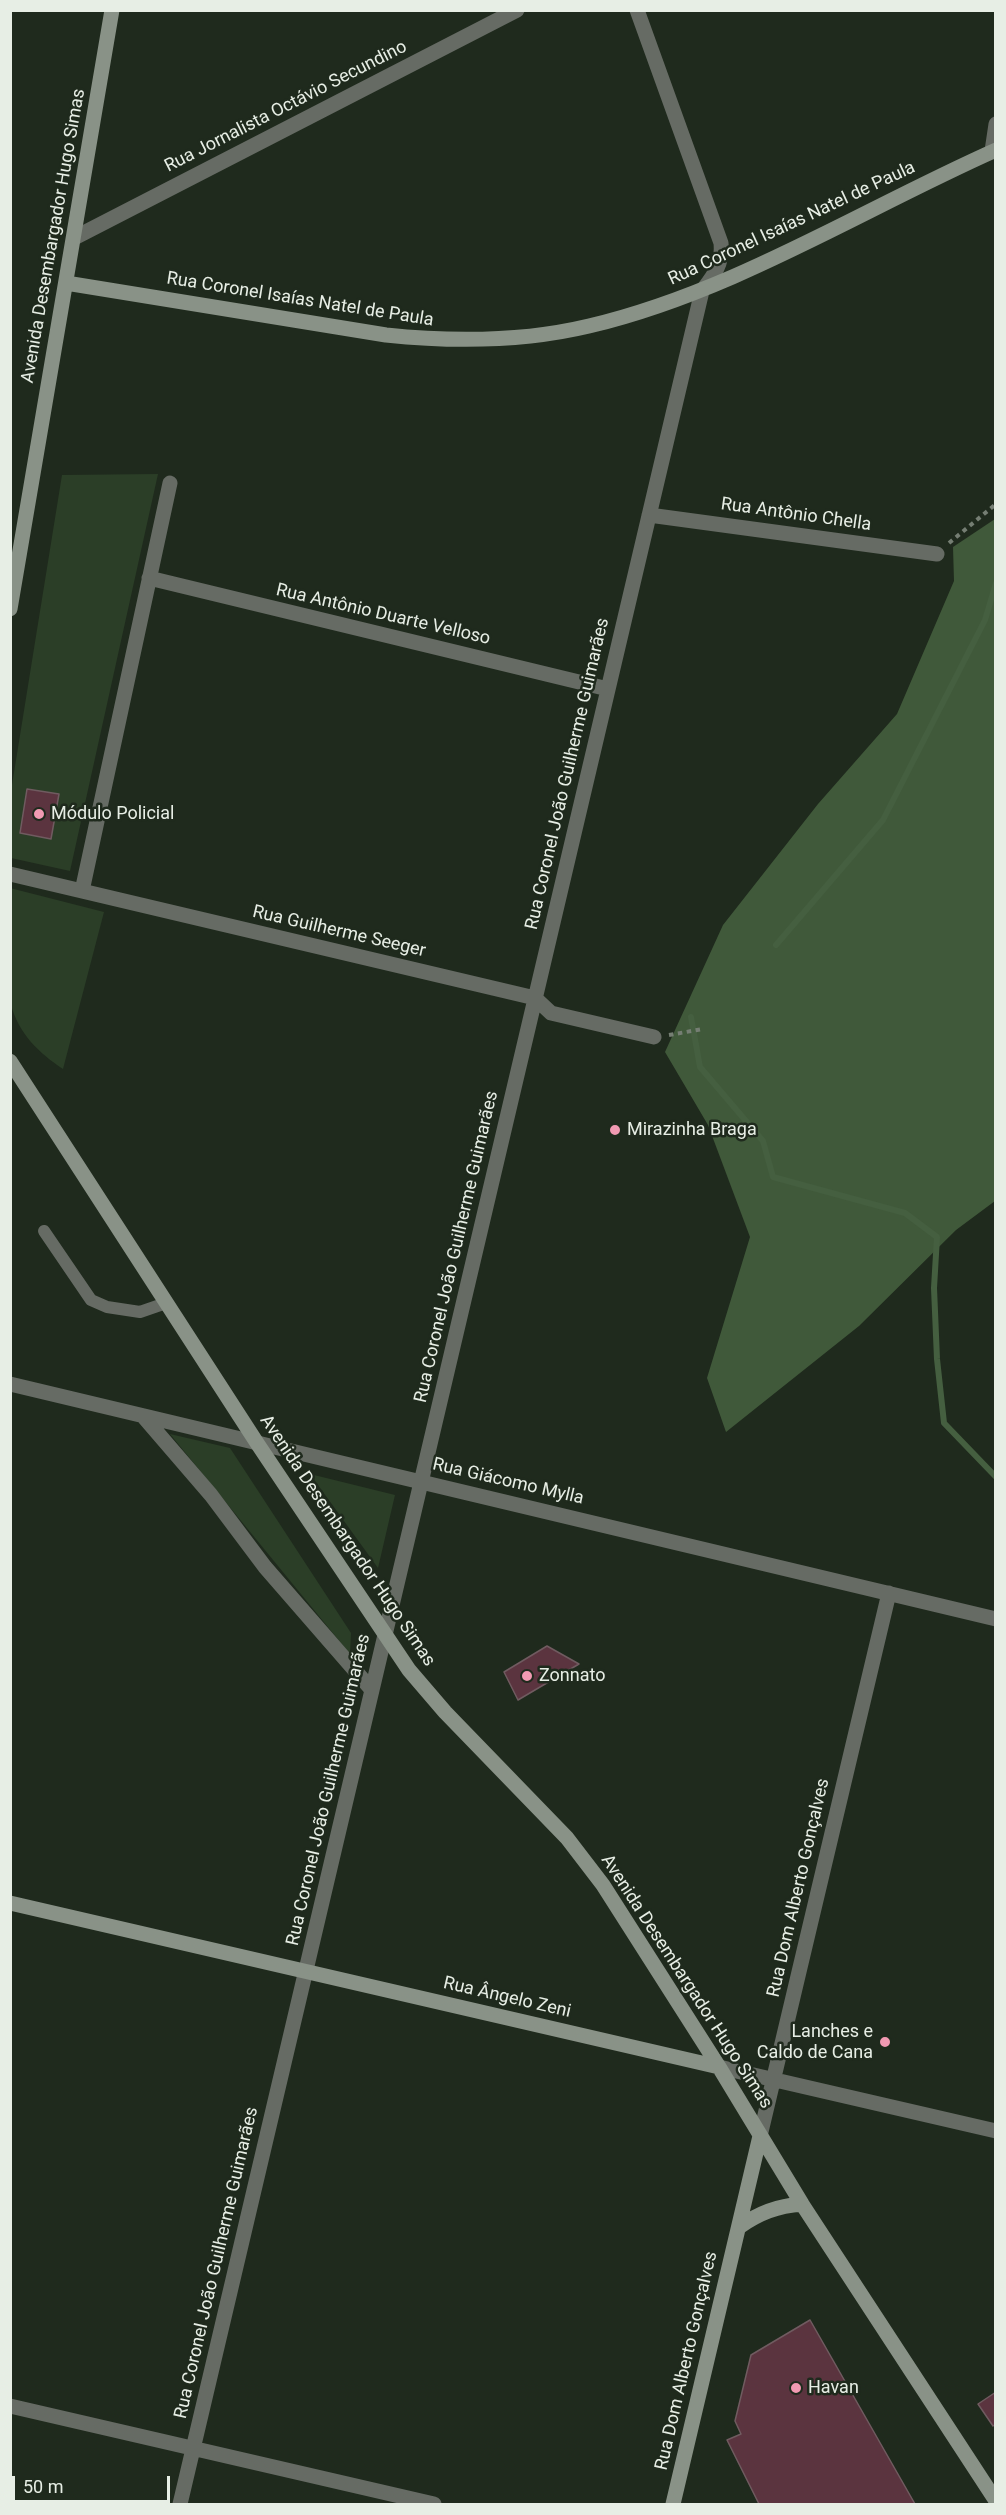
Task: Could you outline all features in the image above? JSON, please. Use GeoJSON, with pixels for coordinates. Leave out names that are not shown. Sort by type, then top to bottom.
{"type":"FeatureCollection","features":[{"type":"Feature","properties":{"kind":"main road","name":"Avenida Desembargador Hugo Simas"},"geometry":{"type":"LineString","coordinates":[[10,609],[13,575],[74,238],[112,10]]}},
{"type":"Feature","properties":{"kind":"main road","name":"Rua Coronel Isaías Natel de Paula"},"geometry":{"type":"LineString","coordinates":[[66,283],[386,335],[470,341],[541,335],[588,327],[702,291],[994,150]]}},
{"type":"Feature","properties":{"kind":"main road","name":"Avenida Desembargador Hugo Simas"},"geometry":{"type":"LineString","coordinates":[[10,1061],[385,1636],[426,1691],[583,1858],[603,1885],[719,2067],[802,2204],[996,2501]]}},
{"type":"Feature","properties":{"kind":"main road","name":"Rua Ângelo Zeni"},"geometry":{"type":"LineString","coordinates":[[10,1904],[719,2067]]}},
{"type":"Feature","properties":{"kind":"main road","name":"Rua Dom Alberto Gonçalves"},"geometry":{"type":"LineString","coordinates":[[673,2505],[760,2136]]}},
{"type":"Feature","properties":{"kind":"main road"},"geometry":{"type":"LineString","coordinates":[[739,2227],[756,2215],[771,2209],[802,2204]]}},
{"type":"Feature","properties":{"kind":"street","name":"Rua Jornalista Octávio Secundino"},"geometry":{"type":"LineString","coordinates":[[74,238],[517,10]]}},
{"type":"Feature","properties":{"kind":"street","name":"Rua Coronel João Guilherme Guimarães"},"geometry":{"type":"LineString","coordinates":[[180,2505],[702,291],[720,266],[723,255],[721,243],[637,10]]}},
{"type":"Feature","properties":{"kind":"street"},"geometry":{"type":"LineString","coordinates":[[994,150],[996,124]]}},
{"type":"Feature","properties":{"kind":"street"},"geometry":{"type":"LineString","coordinates":[[82,891],[170,483]]}},
{"type":"Feature","properties":{"kind":"street","name":"Rua Antônio Chella"},"geometry":{"type":"LineString","coordinates":[[649,515],[937,554]]}},
{"type":"Feature","properties":{"kind":"street","name":"Rua Antônio Duarte Velloso"},"geometry":{"type":"LineString","coordinates":[[149,578],[608,688]]}},
{"type":"Feature","properties":{"kind":"street","name":"Rua Guilherme Seeger"},"geometry":{"type":"LineString","coordinates":[[10,874],[536,998],[551,1013],[654,1037]]}},
{"type":"Feature","properties":{"kind":"street","name":"Rua Giácomo Mylla"},"geometry":{"type":"LineString","coordinates":[[10,1384],[996,1619]]}},
{"type":"Feature","properties":{"kind":"street"},"geometry":{"type":"LineString","coordinates":[[143,1416],[211,1495],[265,1567],[372,1690]]}},
{"type":"Feature","properties":{"kind":"street","name":"Rua Dom Alberto Gonçalves"},"geometry":{"type":"LineString","coordinates":[[760,2136],[889,1593]]}},
{"type":"Feature","properties":{"kind":"street","name":"Rua Ângelo Zeni"},"geometry":{"type":"LineString","coordinates":[[719,2067],[996,2131]]}},
{"type":"Feature","properties":{"kind":"street"},"geometry":{"type":"LineString","coordinates":[[10,2406],[434,2505]]}},
{"type":"Feature","properties":{"kind":"lane"},"geometry":{"type":"LineString","coordinates":[[44,1231],[91,1300],[107,1307],[140,1312],[166,1303]]}},
{"type":"Feature","properties":{"kind":"path"},"geometry":{"type":"LineString","coordinates":[[937,554],[996,504]]}},
{"type":"Feature","properties":{"kind":"path"},"geometry":{"type":"LineString","coordinates":[[654,1037],[703,1029]]}},
{"type":"Feature","properties":{"kind":"green space"},"geometry":{"type":"Polygon","coordinates":[[[158,474],[70,871],[11,858],[11,791],[62,475],[158,474]]]}},
{"type":"Feature","properties":{"kind":"green space"},"geometry":{"type":"Polygon","coordinates":[[[995,519],[995,1201],[956,1230],[859,1326],[726,1432],[707,1378],[750,1237],[708,1125],[665,1052],[723,925],[818,804],[897,714],[954,581],[953,547],[995,519]]]}},
{"type":"Feature","properties":{"kind":"green space"},"geometry":{"type":"Polygon","coordinates":[[[10,888],[104,912],[63,1069],[31,1042],[19,1025],[11,1005],[10,888]]]}},
{"type":"Feature","properties":{"kind":"green space"},"geometry":{"type":"Polygon","coordinates":[[[170,1434],[230,1448],[351,1633],[350,1654],[170,1434]]]}},
{"type":"Feature","properties":{"kind":"green space"},"geometry":{"type":"Polygon","coordinates":[[[310,1474],[395,1495],[378,1568],[310,1474]]]}},
{"type":"Feature","properties":{"kind":"building","name":"Módulo Policial"},"geometry":{"type":"Polygon","coordinates":[[[27,789],[59,794],[51,839],[20,833],[27,789]]]}},
{"type":"Feature","properties":{"kind":"building"},"geometry":{"type":"Polygon","coordinates":[[[547,1646],[579,1664],[518,1700],[504,1672],[547,1646]]]}},
{"type":"Feature","properties":{"kind":"building","name":"Havan"},"geometry":{"type":"Polygon","coordinates":[[[810,2320],[915,2504],[759,2504],[727,2440],[741,2434],[735,2421],[751,2355],[810,2320]]]}},
{"type":"Feature","properties":{"kind":"building"},"geometry":{"type":"Polygon","coordinates":[[[996,2392],[996,2424],[993,2426],[978,2404],[996,2392]]]}},
{"type":"Feature","properties":{"kind":"waterway"},"geometry":{"type":"LineString","coordinates":[[776,945],[883,820],[985,620],[996,583]]}},
{"type":"Feature","properties":{"kind":"waterway"},"geometry":{"type":"LineString","coordinates":[[691,1017],[700,1067],[763,1141],[773,1177],[905,1213],[937,1237],[934,1288],[937,1359],[944,1423],[996,1477]]}},
{"type":"Feature","properties":{"kind":"place","name":"Módulo Policial"},"geometry":{"type":"Point","coordinates":[39,814]}},
{"type":"Feature","properties":{"kind":"place","name":"Mirazinha Braga"},"geometry":{"type":"Point","coordinates":[615,1130]}},
{"type":"Feature","properties":{"kind":"place","name":"Zonnato"},"geometry":{"type":"Point","coordinates":[527,1676]}},
{"type":"Feature","properties":{"kind":"place","name":"Lanches e Caldo de Cana"},"geometry":{"type":"Point","coordinates":[885,2042]}},
{"type":"Feature","properties":{"kind":"place","name":"Havan"},"geometry":{"type":"Point","coordinates":[796,2388]}}]}
